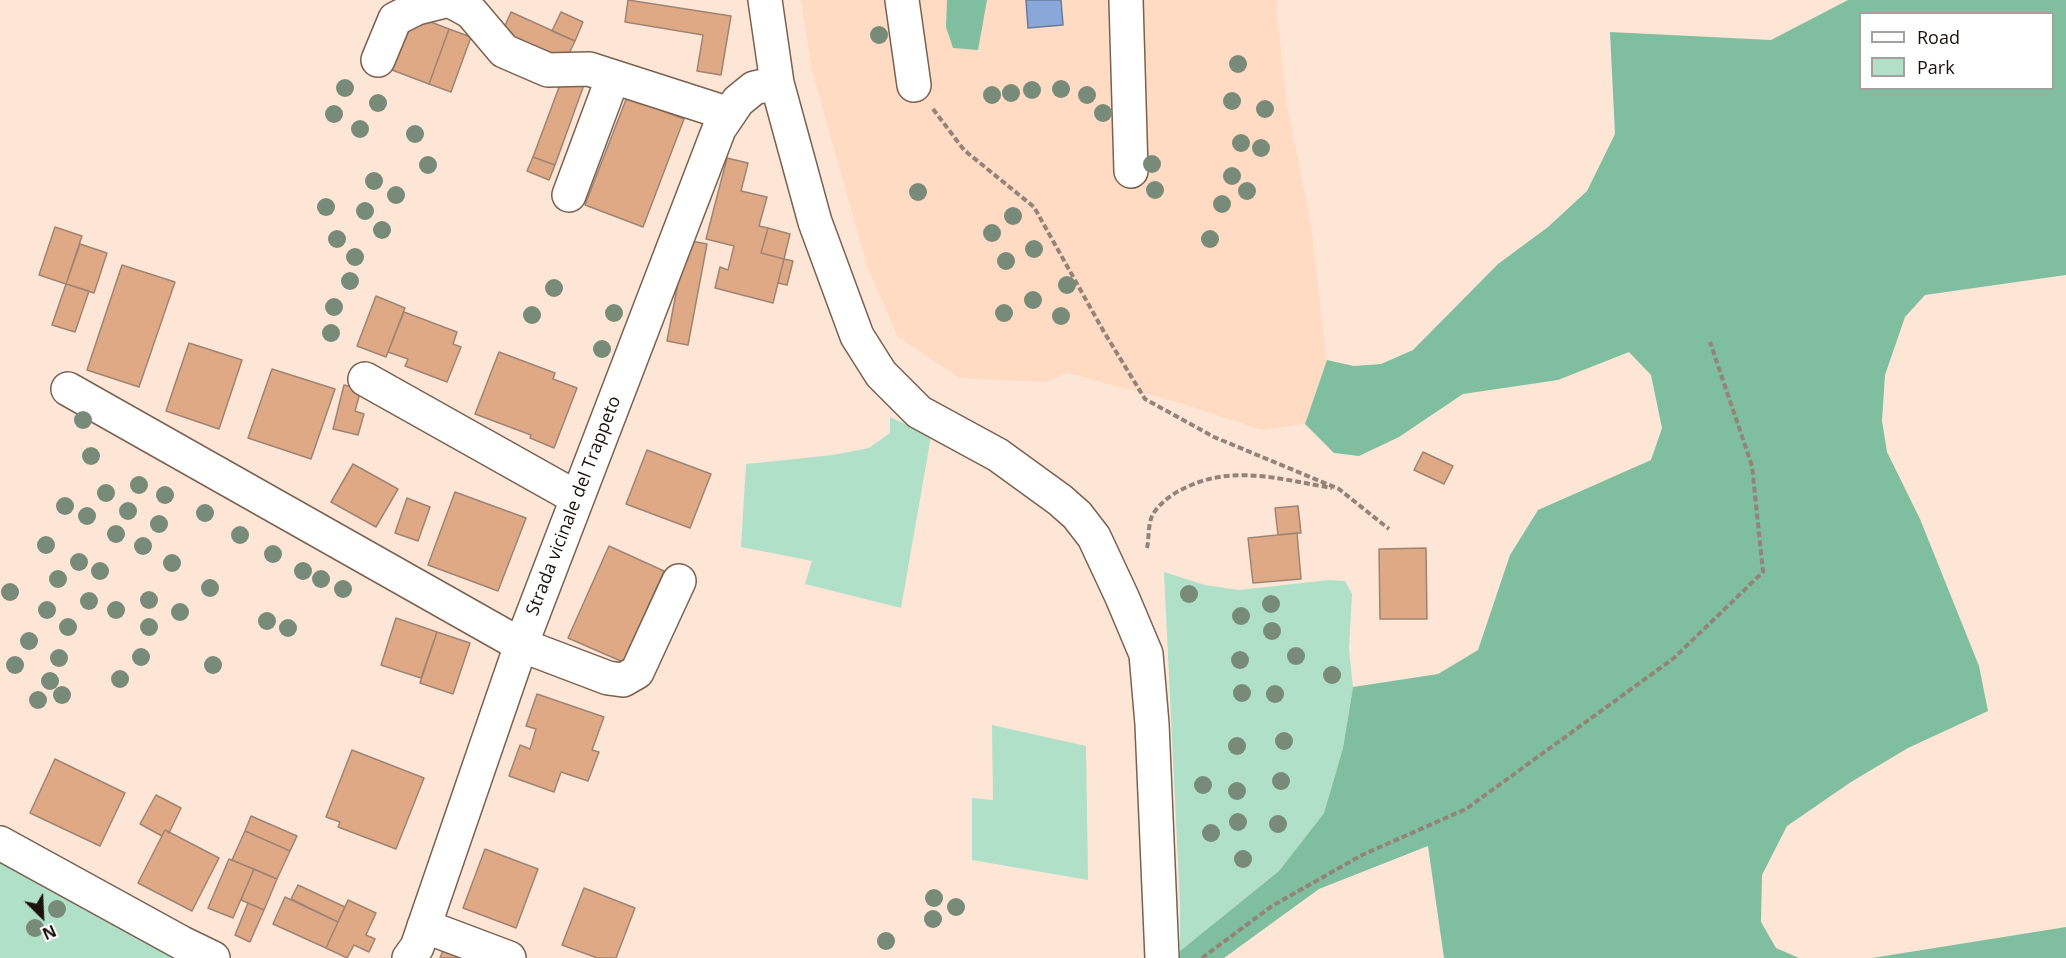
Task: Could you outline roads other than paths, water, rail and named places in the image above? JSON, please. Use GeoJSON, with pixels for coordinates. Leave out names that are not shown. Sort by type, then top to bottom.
{"type":"FeatureCollection","features":[{"type":"Feature","properties":{"kind":"street"},"geometry":{"type":"LineString","coordinates":[[378,60],[395,19],[417,8],[449,0],[471,12],[504,51],[548,70],[590,69],[729,114]]}},
{"type":"Feature","properties":{"kind":"street"},"geometry":{"type":"LineString","coordinates":[[765,0],[777,83],[815,222],[857,336],[881,374],[919,412],[998,455],[1077,515],[1094,537],[1108,563],[1146,654],[1152,724],[1162,958]]}},
{"type":"Feature","properties":{"kind":"street"},"geometry":{"type":"LineString","coordinates":[[902,0],[914,85]]}},
{"type":"Feature","properties":{"kind":"street"},"geometry":{"type":"LineString","coordinates":[[1126,0],[1131,171]]}},
{"type":"Feature","properties":{"kind":"street"},"geometry":{"type":"LineString","coordinates":[[569,195],[613,77]]}},
{"type":"Feature","properties":{"kind":"street","name":"Strada vicinale del Trappeto"},"geometry":{"type":"LineString","coordinates":[[409,958],[417,946],[520,645],[719,129],[738,101],[754,88],[777,83]]}},
{"type":"Feature","properties":{"kind":"street"},"geometry":{"type":"LineString","coordinates":[[365,378],[577,498]]}},
{"type":"Feature","properties":{"kind":"street"},"geometry":{"type":"LineString","coordinates":[[68,389],[520,645],[608,678],[623,680],[637,672],[679,581]]}},
{"type":"Feature","properties":{"kind":"street"},"geometry":{"type":"LineString","coordinates":[[0,843],[213,958]]}},
{"type":"Feature","properties":{"kind":"street"},"geometry":{"type":"LineString","coordinates":[[424,926],[509,958]]}},
{"type":"Feature","properties":{"kind":"water"},"geometry":{"type":"Polygon","coordinates":[[[1026,0],[1061,0],[1063,25],[1028,28],[1026,0]]]}}]}
